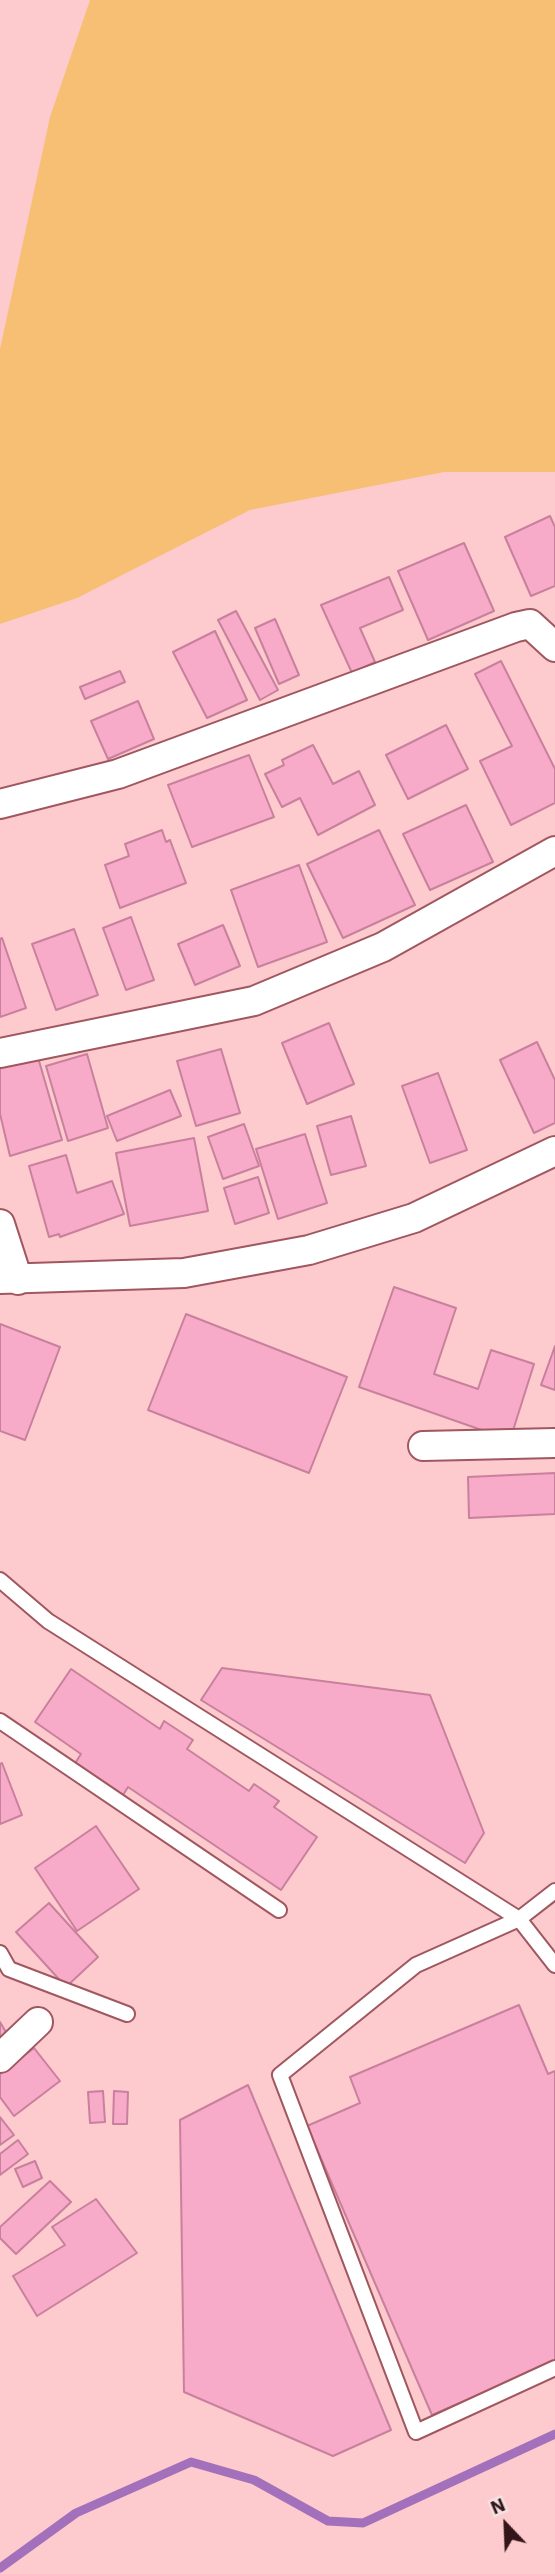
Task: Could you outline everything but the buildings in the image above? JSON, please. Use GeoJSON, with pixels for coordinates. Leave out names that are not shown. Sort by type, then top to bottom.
{"type":"FeatureCollection","features":[{"type":"Feature","properties":{"kind":"street"},"geometry":{"type":"LineString","coordinates":[[0,804],[118,774],[516,626],[530,624],[555,647]]}},
{"type":"Feature","properties":{"kind":"street"},"geometry":{"type":"LineString","coordinates":[[0,1053],[254,1001],[383,947],[555,850]]}},
{"type":"Feature","properties":{"kind":"street"},"geometry":{"type":"LineString","coordinates":[[0,1224],[9,1279],[184,1273],[309,1250],[414,1218],[555,1151]]}},
{"type":"Feature","properties":{"kind":"street"},"geometry":{"type":"LineString","coordinates":[[423,1446],[555,1443]]}},
{"type":"Feature","properties":{"kind":"street"},"geometry":{"type":"LineString","coordinates":[[0,2058],[38,2022]]}},
{"type":"Feature","properties":{"kind":"lane"},"geometry":{"type":"LineString","coordinates":[[0,1580],[48,1621],[519,1919],[555,1965]]}},
{"type":"Feature","properties":{"kind":"lane"},"geometry":{"type":"LineString","coordinates":[[0,1721],[279,1910]]}},
{"type":"Feature","properties":{"kind":"lane"},"geometry":{"type":"LineString","coordinates":[[555,1891],[519,1919],[416,1965],[280,2074],[416,2432],[555,2368]]}},
{"type":"Feature","properties":{"kind":"lane"},"geometry":{"type":"LineString","coordinates":[[0,1953],[9,1969],[127,2014]]}},
{"type":"Feature","properties":{"kind":"shaded area"},"geometry":{"type":"Polygon","coordinates":[[[90,0],[555,0],[555,472],[444,472],[250,510],[77,598],[0,624],[0,349],[50,117],[90,0]]]}},
{"type":"Feature","properties":{"kind":"waterway"},"geometry":{"type":"LineString","coordinates":[[0,2568],[76,2513],[191,2462],[254,2480],[328,2521],[363,2523],[555,2434]]}}]}
